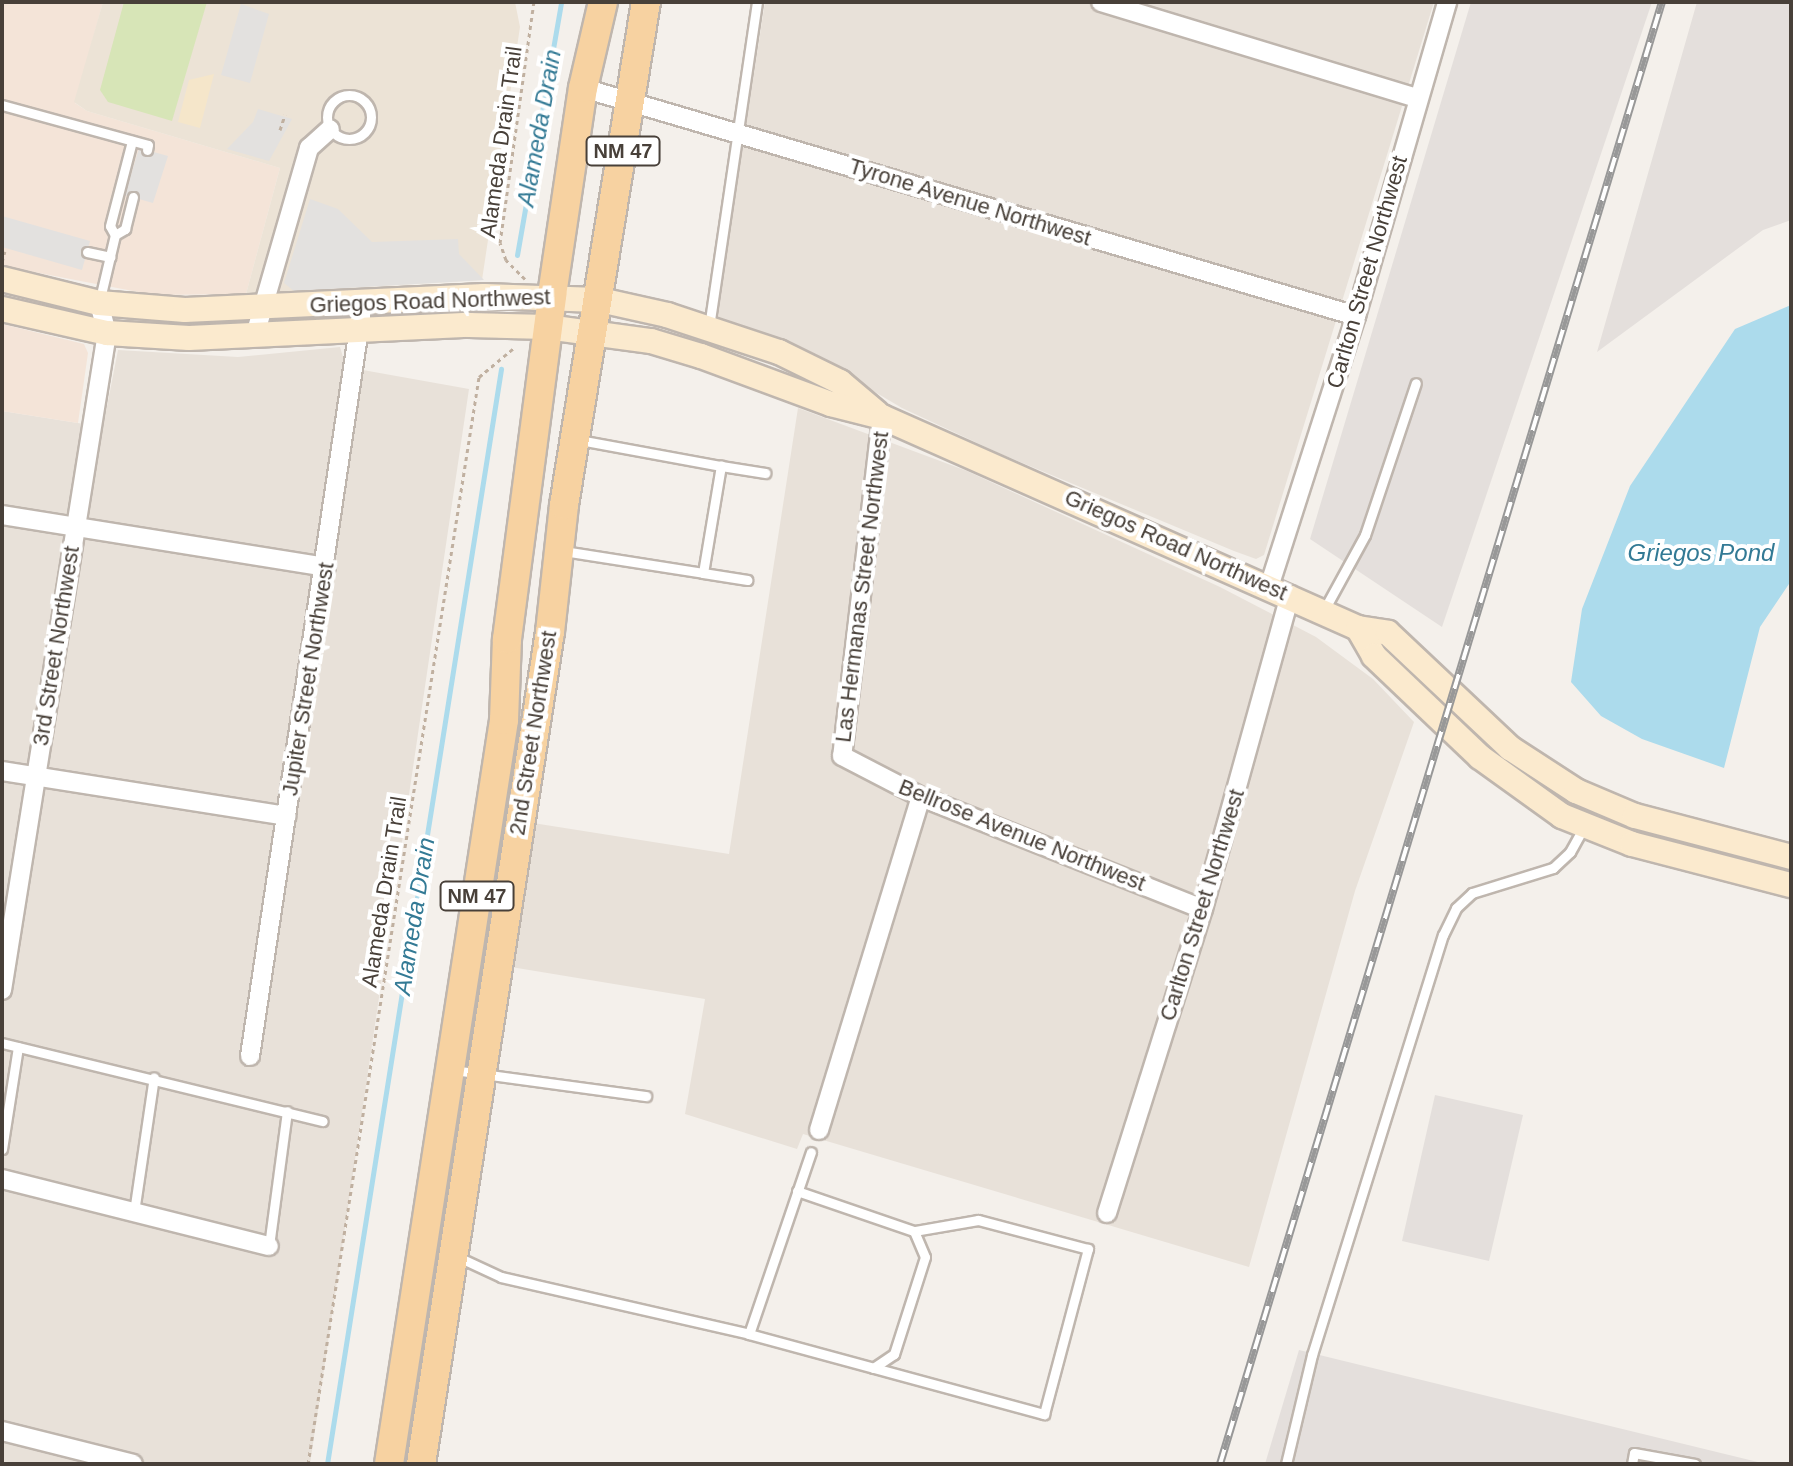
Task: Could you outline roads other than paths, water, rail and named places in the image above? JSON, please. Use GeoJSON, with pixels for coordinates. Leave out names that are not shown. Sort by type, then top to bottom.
{"type":"FeatureCollection","features":[{"type":"Feature","properties":{"kind":"main road","name":"2nd Street Northwest"},"geometry":{"type":"LineString","coordinates":[[441,1257],[449,1070],[496,770],[507,639],[547,327],[583,88],[603,2]]}},
{"type":"Feature","properties":{"kind":"main road","name":"2nd Street Northwest"},"geometry":{"type":"LineString","coordinates":[[389,1464],[418,1385],[441,1257],[481,1075],[575,439],[646,2]]}},
{"type":"Feature","properties":{"kind":"main road","name":"Griegos Road Northwest"},"geometry":{"type":"LineString","coordinates":[[2,279],[99,303],[185,310],[552,295],[600,300],[709,327],[779,352],[840,382],[882,417]]}},
{"type":"Feature","properties":{"kind":"main road","name":"Griegos Road Northwest"},"geometry":{"type":"LineString","coordinates":[[2,309],[107,333],[189,338],[547,327],[663,344],[882,417],[1324,610],[1358,628],[1388,633],[1539,771],[1606,806],[1791,857]]}},
{"type":"Feature","properties":{"kind":"main road"},"geometry":{"type":"LineString","coordinates":[[1358,628],[1374,656],[1518,789],[1585,826],[1791,885]]}},
{"type":"Feature","properties":{"kind":"main road","name":"2nd Street Northwest"},"geometry":{"type":"LineString","coordinates":[[418,1385],[421,1464]]}},
{"type":"Feature","properties":{"kind":"street"},"geometry":{"type":"LineString","coordinates":[[1101,2],[1417,98]]}},
{"type":"Feature","properties":{"kind":"street","name":"Carlton Street Northwest"},"geometry":{"type":"LineString","coordinates":[[1107,1213],[1203,909],[1280,591],[1417,98],[1447,2]]}},
{"type":"Feature","properties":{"kind":"street","name":"Tyrone Avenue Northwest"},"geometry":{"type":"LineString","coordinates":[[583,88],[1356,316]]}},
{"type":"Feature","properties":{"kind":"street"},"geometry":{"type":"LineString","coordinates":[[255,335],[260,309],[309,148],[330,129]]}},
{"type":"Feature","properties":{"kind":"street","name":"Jupiter Street Northwest"},"geometry":{"type":"LineString","coordinates":[[250,1056],[326,567],[363,302]]}},
{"type":"Feature","properties":{"kind":"street","name":"3rd Street Northwest"},"geometry":{"type":"LineString","coordinates":[[2,990],[107,333],[99,303]]}},
{"type":"Feature","properties":{"kind":"street","name":"Las Hermanas Street Northwest"},"geometry":{"type":"LineString","coordinates":[[842,756],[882,417]]}},
{"type":"Feature","properties":{"kind":"street"},"geometry":{"type":"LineString","coordinates":[[2,515],[326,567]]}},
{"type":"Feature","properties":{"kind":"street","name":"Bellrose Avenue Northwest"},"geometry":{"type":"LineString","coordinates":[[842,756],[921,797],[1203,909]]}},
{"type":"Feature","properties":{"kind":"street"},"geometry":{"type":"LineString","coordinates":[[2,771],[286,816]]}},
{"type":"Feature","properties":{"kind":"street"},"geometry":{"type":"LineString","coordinates":[[819,1130],[921,797]]}},
{"type":"Feature","properties":{"kind":"street"},"geometry":{"type":"LineString","coordinates":[[3,1185],[134,1212],[269,1246]]}},
{"type":"Feature","properties":{"kind":"street"},"geometry":{"type":"LineString","coordinates":[[2,1431],[133,1464]]}},
{"type":"Feature","properties":{"kind":"lane"},"geometry":{"type":"LineString","coordinates":[[709,327],[757,2]]}},
{"type":"Feature","properties":{"kind":"lane"},"geometry":{"type":"LineString","coordinates":[[355,96],[368,107],[369,125],[363,133],[343,138],[330,129],[327,116],[335,100],[355,96]]}},
{"type":"Feature","properties":{"kind":"lane"},"geometry":{"type":"LineString","coordinates":[[2,105],[148,145],[147,150]]}},
{"type":"Feature","properties":{"kind":"lane"},"geometry":{"type":"LineString","coordinates":[[99,303],[115,235],[110,226],[132,141]]}},
{"type":"Feature","properties":{"kind":"lane"},"geometry":{"type":"LineString","coordinates":[[115,235],[125,229],[133,197]]}},
{"type":"Feature","properties":{"kind":"lane"},"geometry":{"type":"LineString","coordinates":[[87,252],[110,257]]}},
{"type":"Feature","properties":{"kind":"lane"},"geometry":{"type":"LineString","coordinates":[[1324,610],[1365,535],[1416,383]]}},
{"type":"Feature","properties":{"kind":"lane"},"geometry":{"type":"LineString","coordinates":[[575,439],[765,473]]}},
{"type":"Feature","properties":{"kind":"lane"},"geometry":{"type":"LineString","coordinates":[[703,573],[721,466]]}},
{"type":"Feature","properties":{"kind":"lane"},"geometry":{"type":"LineString","coordinates":[[559,550],[747,580]]}},
{"type":"Feature","properties":{"kind":"lane"},"geometry":{"type":"LineString","coordinates":[[496,770],[526,775]]}},
{"type":"Feature","properties":{"kind":"lane"},"geometry":{"type":"LineString","coordinates":[[1286,1464],[1312,1355],[1443,935],[1456,908],[1472,893],[1553,868],[1570,852],[1585,826]]}},
{"type":"Feature","properties":{"kind":"lane"},"geometry":{"type":"LineString","coordinates":[[2,1043],[154,1077],[323,1121]]}},
{"type":"Feature","properties":{"kind":"lane"},"geometry":{"type":"LineString","coordinates":[[2,1149],[18,1047]]}},
{"type":"Feature","properties":{"kind":"lane"},"geometry":{"type":"LineString","coordinates":[[449,1070],[646,1096]]}},
{"type":"Feature","properties":{"kind":"lane"},"geometry":{"type":"LineString","coordinates":[[134,1212],[154,1077]]}},
{"type":"Feature","properties":{"kind":"lane"},"geometry":{"type":"LineString","coordinates":[[269,1246],[287,1111]]}},
{"type":"Feature","properties":{"kind":"lane"},"geometry":{"type":"LineString","coordinates":[[749,1334],[811,1152]]}},
{"type":"Feature","properties":{"kind":"lane"},"geometry":{"type":"LineString","coordinates":[[441,1257],[501,1277],[749,1334],[1044,1414],[1088,1249],[978,1220],[914,1231],[797,1191]]}},
{"type":"Feature","properties":{"kind":"lane"},"geometry":{"type":"LineString","coordinates":[[873,1368],[894,1354],[925,1257],[914,1231]]}},
{"type":"Feature","properties":{"kind":"lane"},"geometry":{"type":"LineString","coordinates":[[1632,1464],[1634,1453],[1695,1464]]}},
{"type":"Feature","properties":{"kind":"water","name":"Griegos Pond"},"geometry":{"type":"Polygon","coordinates":[[[1791,305],[1791,581],[1760,627],[1724,768],[1642,739],[1601,716],[1571,682],[1582,609],[1630,486],[1735,329],[1791,305]]]}},
{"type":"Feature","properties":{"kind":"waterway","name":"Alameda Drain"},"geometry":{"type":"LineString","coordinates":[[517,255],[561,2]]}},
{"type":"Feature","properties":{"kind":"waterway","name":"Alameda Drain"},"geometry":{"type":"LineString","coordinates":[[327,1464],[501,369]]}},
{"type":"Feature","properties":{"kind":"railway"},"geometry":{"type":"LineString","coordinates":[[1220,1464],[1662,2]]}}]}
